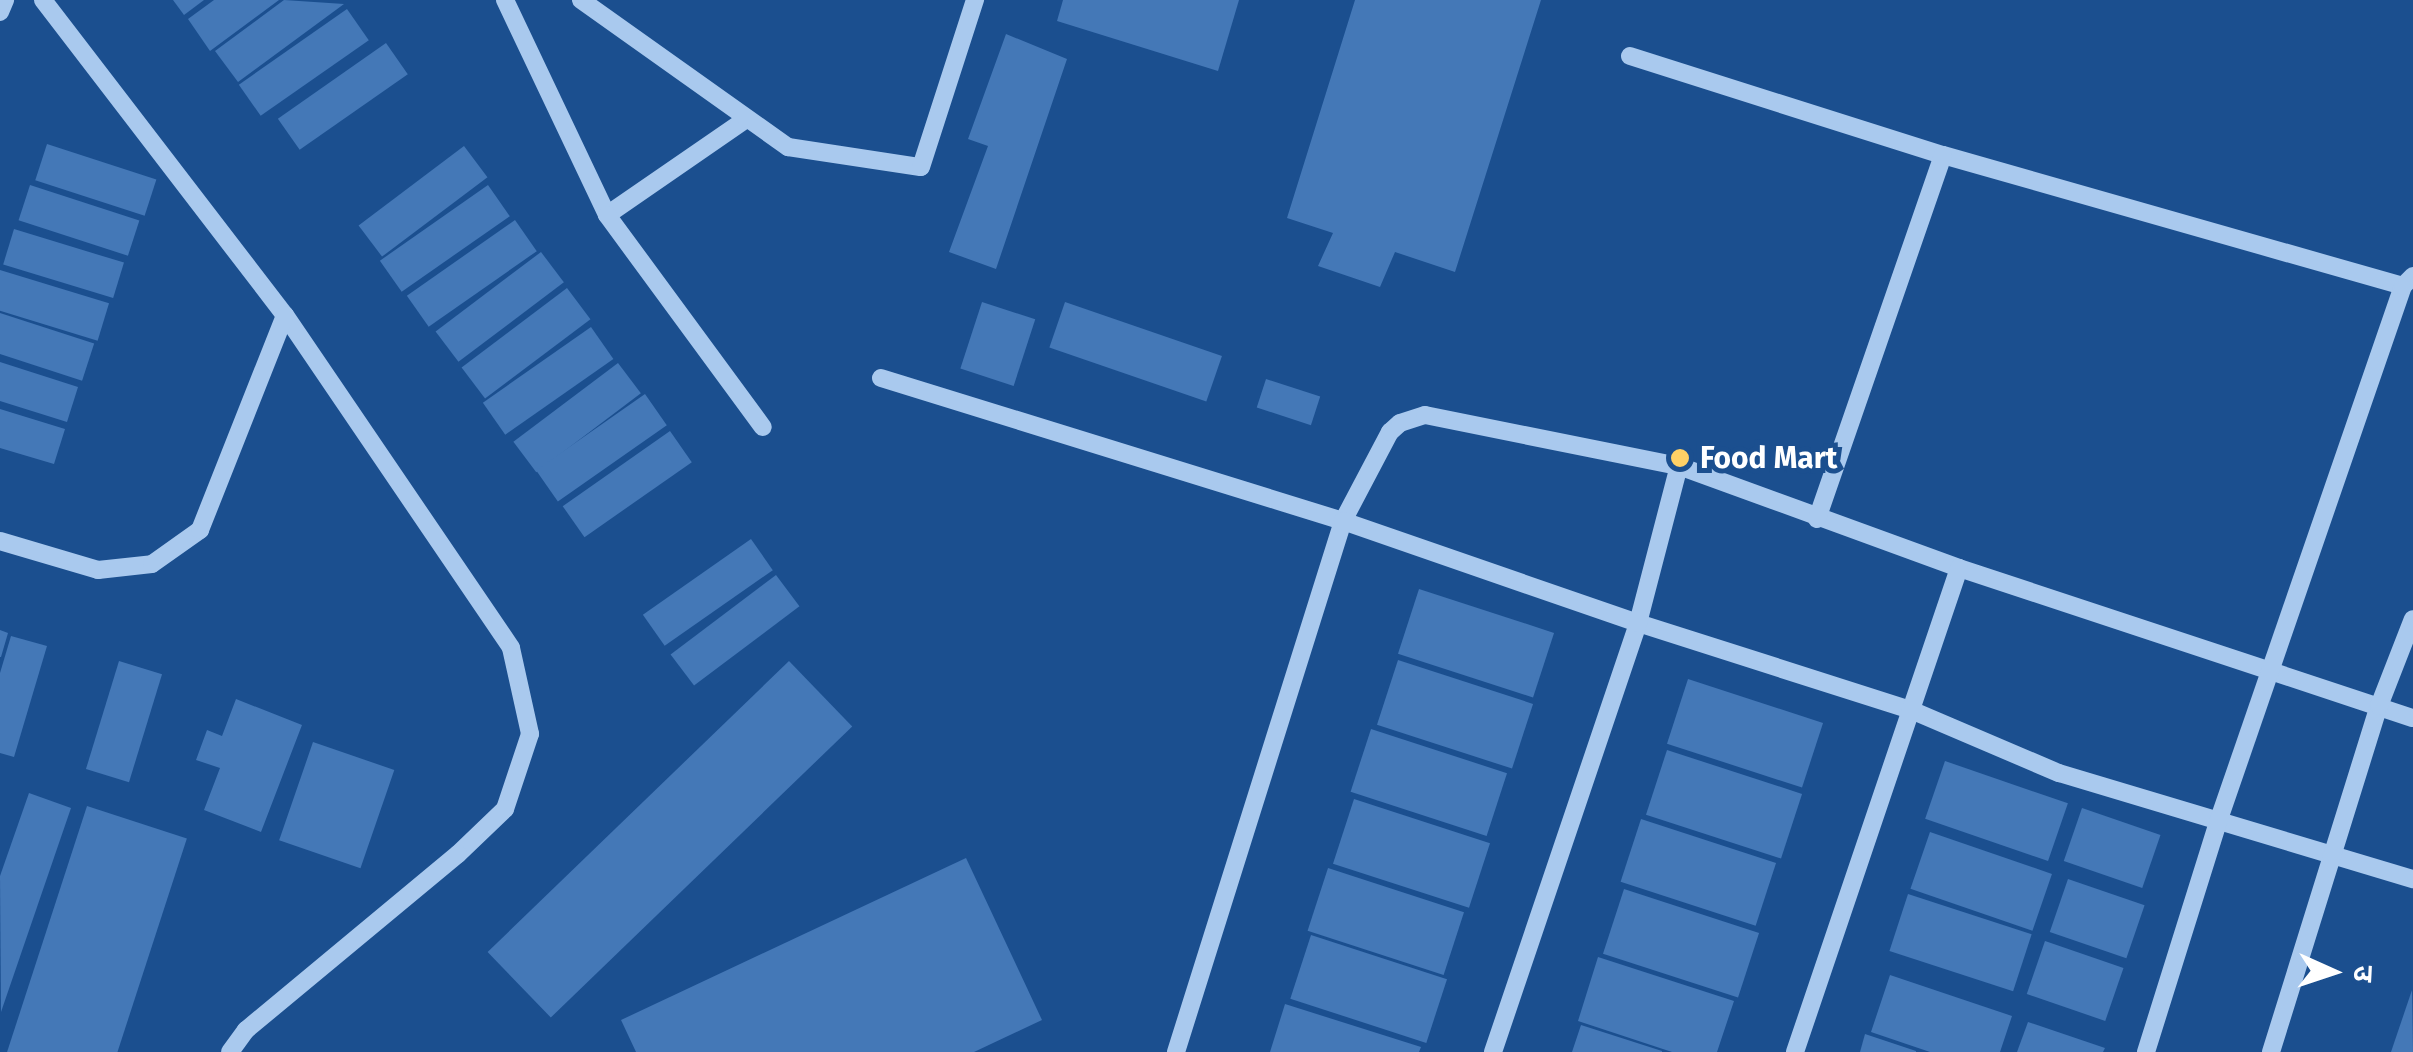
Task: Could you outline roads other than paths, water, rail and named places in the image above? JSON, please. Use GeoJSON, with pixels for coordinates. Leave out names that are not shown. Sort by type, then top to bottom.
{"type":"FeatureCollection","features":[{"type":"Feature","properties":{"kind":"street"},"geometry":{"type":"LineString","coordinates":[[0,12],[4,0]]}},
{"type":"Feature","properties":{"kind":"street"},"geometry":{"type":"LineString","coordinates":[[43,0],[285,315],[511,648],[530,734],[505,809],[458,854],[246,1030],[230,1052]]}},
{"type":"Feature","properties":{"kind":"street"},"geometry":{"type":"LineString","coordinates":[[505,0],[607,215],[763,427]]}},
{"type":"Feature","properties":{"kind":"street"},"geometry":{"type":"LineString","coordinates":[[581,0],[788,147],[921,168],[975,0]]}},
{"type":"Feature","properties":{"kind":"street"},"geometry":{"type":"LineString","coordinates":[[1630,56],[1943,155],[2408,281],[2218,822],[2146,1052]]}},
{"type":"Feature","properties":{"kind":"street"},"geometry":{"type":"LineString","coordinates":[[607,215],[746,119]]}},
{"type":"Feature","properties":{"kind":"street"},"geometry":{"type":"LineString","coordinates":[[1817,518],[1943,155]]}},
{"type":"Feature","properties":{"kind":"street"},"geometry":{"type":"LineString","coordinates":[[0,541],[98,570],[152,564],[200,530],[285,315]]}},
{"type":"Feature","properties":{"kind":"street"},"geometry":{"type":"LineString","coordinates":[[881,378],[1343,521],[1638,623],[1911,710],[2059,773],[2413,879]]}},
{"type":"Feature","properties":{"kind":"street"},"geometry":{"type":"LineString","coordinates":[[1176,1052],[1343,521],[1390,432],[1400,423],[1426,416],[1678,466],[1959,568],[2413,718]]}},
{"type":"Feature","properties":{"kind":"street"},"geometry":{"type":"LineString","coordinates":[[1493,1052],[1638,623],[1678,466]]}},
{"type":"Feature","properties":{"kind":"street"},"geometry":{"type":"LineString","coordinates":[[1795,1052],[1959,568]]}},
{"type":"Feature","properties":{"kind":"street"},"geometry":{"type":"LineString","coordinates":[[2270,1052],[2380,706],[2413,619]]}},
{"type":"Feature","properties":{"kind":"place","name":"Food Mart"},"geometry":{"type":"Point","coordinates":[1680,458]}}]}
